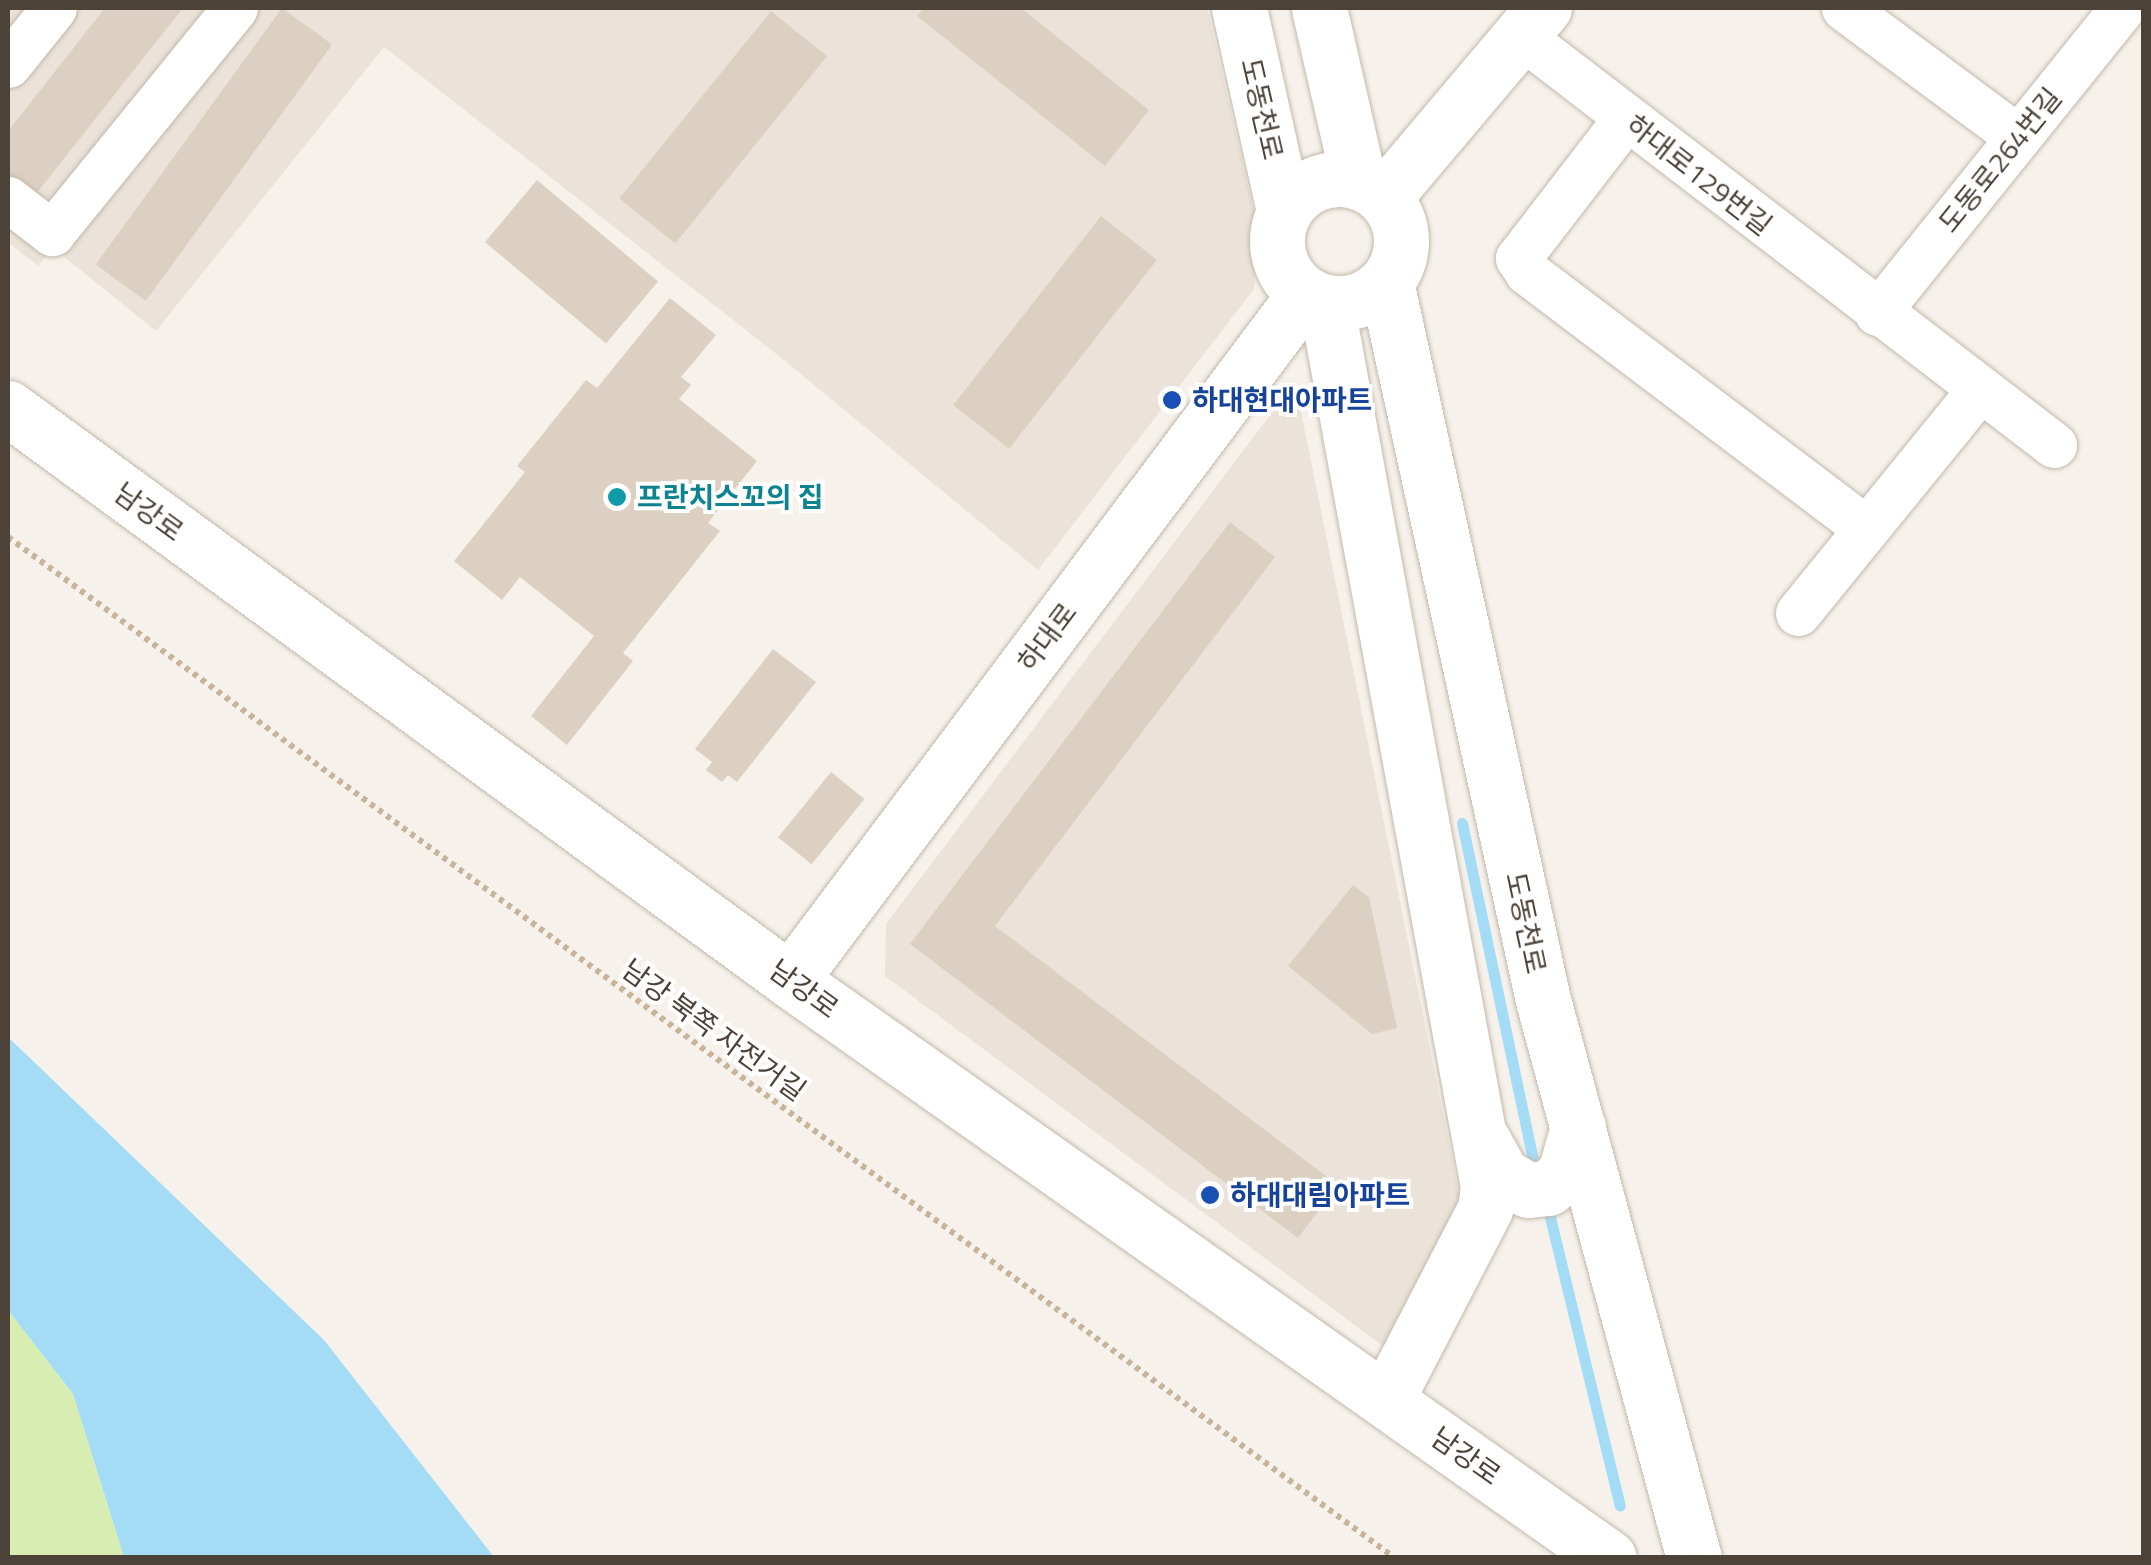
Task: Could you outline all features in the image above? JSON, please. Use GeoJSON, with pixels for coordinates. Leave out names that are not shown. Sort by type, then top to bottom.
{"type":"FeatureCollection","features":[{"type":"Feature","properties":{"kind":"street"},"geometry":{"type":"LineString","coordinates":[[8,65],[54,8]]}},
{"type":"Feature","properties":{"kind":"street"},"geometry":{"type":"LineString","coordinates":[[8,199],[52,234],[235,8]]}},
{"type":"Feature","properties":{"kind":"street","name":"도동천로"},"geometry":{"type":"LineString","coordinates":[[1239,8],[1284,211]]}},
{"type":"Feature","properties":{"kind":"street"},"geometry":{"type":"LineString","coordinates":[[1319,8],[1371,190]]}},
{"type":"Feature","properties":{"kind":"street"},"geometry":{"type":"LineString","coordinates":[[1844,8],[2018,137]]}},
{"type":"Feature","properties":{"kind":"street","name":"도동로264번길"},"geometry":{"type":"LineString","coordinates":[[1877,313],[2122,8]]}},
{"type":"Feature","properties":{"kind":"street"},"geometry":{"type":"LineString","coordinates":[[1371,190],[1532,22]]}},
{"type":"Feature","properties":{"kind":"street","name":"하대로129번길"},"geometry":{"type":"LineString","coordinates":[[1532,22],[1626,118],[2054,445]]}},
{"type":"Feature","properties":{"kind":"street"},"geometry":{"type":"LineString","coordinates":[[1626,118],[1518,258],[1527,272],[1866,528]]}},
{"type":"Feature","properties":{"kind":"street"},"geometry":{"type":"LineString","coordinates":[[1315,298],[1359,300],[1386,282],[1401,248],[1395,212],[1371,190],[1337,178],[1316,183],[1297,194],[1284,211],[1278,228],[1281,265],[1315,298],[1482,1139],[1488,1186],[1484,1209],[1386,1400]]}},
{"type":"Feature","properties":{"kind":"street","name":"도동천로"},"geometry":{"type":"LineString","coordinates":[[1386,282],[1543,1000],[1694,1558]]}},
{"type":"Feature","properties":{"kind":"street","name":"하대로"},"geometry":{"type":"LineString","coordinates":[[790,980],[1315,298]]}},
{"type":"Feature","properties":{"kind":"street"},"geometry":{"type":"LineString","coordinates":[[1798,613],[1980,389]]}},
{"type":"Feature","properties":{"kind":"street","name":"남강로"},"geometry":{"type":"LineString","coordinates":[[8,408],[790,980],[1609,1558]]}},
{"type":"Feature","properties":{"kind":"street"},"geometry":{"type":"LineString","coordinates":[[1482,1139],[1502,1175],[1528,1190],[1548,1188],[1565,1174],[1578,1127]]}},
{"type":"Feature","properties":{"kind":"path","name":"남강 북쪽 자전거길"},"geometry":{"type":"LineString","coordinates":[[8,537],[1395,1558]]}},
{"type":"Feature","properties":{"kind":"shaded area","name":"하대현대아파트"},"geometry":{"type":"Polygon","coordinates":[[[8,8],[1207,8],[1257,225],[1254,289],[1038,570],[779,356],[384,47],[156,331],[53,248],[38,266],[8,242],[8,8]]]}},
{"type":"Feature","properties":{"kind":"shaded area","name":"하대대림아파트"},"geometry":{"type":"Polygon","coordinates":[[[1295,382],[1460,1198],[1383,1346],[885,976],[886,924],[1295,382]]]}},
{"type":"Feature","properties":{"kind":"green space"},"geometry":{"type":"Polygon","coordinates":[[[8,1310],[73,1394],[124,1557],[8,1557],[8,1310]]]}},
{"type":"Feature","properties":{"kind":"water"},"geometry":{"type":"Polygon","coordinates":[[[8,1037],[324,1340],[494,1557],[124,1557],[73,1394],[8,1310],[8,1037]]]}},
{"type":"Feature","properties":{"kind":"building"},"geometry":{"type":"Polygon","coordinates":[[[105,8],[183,8],[28,204],[8,187],[8,131],[105,8]]]}},
{"type":"Feature","properties":{"kind":"building"},"geometry":{"type":"Polygon","coordinates":[[[282,8],[332,44],[146,301],[96,264],[282,8]]]}},
{"type":"Feature","properties":{"kind":"building"},"geometry":{"type":"Polygon","coordinates":[[[924,8],[1021,8],[1149,110],[1105,166],[917,16],[924,8]]]}},
{"type":"Feature","properties":{"kind":"building"},"geometry":{"type":"Polygon","coordinates":[[[771,11],[827,56],[675,244],[619,198],[771,11]]]}},
{"type":"Feature","properties":{"kind":"building"},"geometry":{"type":"Polygon","coordinates":[[[537,180],[658,282],[606,344],[485,242],[537,180]]]}},
{"type":"Feature","properties":{"kind":"building"},"geometry":{"type":"Polygon","coordinates":[[[1101,216],[1157,260],[1009,449],[953,405],[1101,216]]]}},
{"type":"Feature","properties":{"kind":"building","name":"프란치스꼬의 집"},"geometry":{"type":"Polygon","coordinates":[[[670,298],[716,335],[681,377],[691,385],[679,399],[757,461],[708,523],[720,531],[623,653],[633,661],[567,745],[531,716],[594,636],[520,577],[502,600],[454,561],[525,472],[517,466],[586,380],[597,388],[670,298]]]}},
{"type":"Feature","properties":{"kind":"building"},"geometry":{"type":"Polygon","coordinates":[[[1230,522],[1275,557],[995,926],[1338,1185],[1298,1238],[910,944],[1230,522]]]}},
{"type":"Feature","properties":{"kind":"building"},"geometry":{"type":"Polygon","coordinates":[[[773,649],[816,682],[737,782],[728,775],[722,782],[706,770],[712,762],[695,749],[773,649]]]}},
{"type":"Feature","properties":{"kind":"building"},"geometry":{"type":"Polygon","coordinates":[[[831,772],[864,799],[812,864],[778,837],[831,772]]]}},
{"type":"Feature","properties":{"kind":"building"},"geometry":{"type":"Polygon","coordinates":[[[1353,885],[1369,897],[1397,1028],[1372,1034],[1288,966],[1353,885]]]}},
{"type":"Feature","properties":{"kind":"waterway"},"geometry":{"type":"LineString","coordinates":[[1462,823],[1534,1165]]}},
{"type":"Feature","properties":{"kind":"waterway"},"geometry":{"type":"LineString","coordinates":[[1549,1213],[1620,1506]]}},
{"type":"Feature","properties":{"kind":"place","name":"하대현대아파트"},"geometry":{"type":"Point","coordinates":[1172,400]}},
{"type":"Feature","properties":{"kind":"place","name":"프란치스꼬의 집"},"geometry":{"type":"Point","coordinates":[617,497]}},
{"type":"Feature","properties":{"kind":"place","name":"하대대림아파트"},"geometry":{"type":"Point","coordinates":[1210,1195]}}]}
